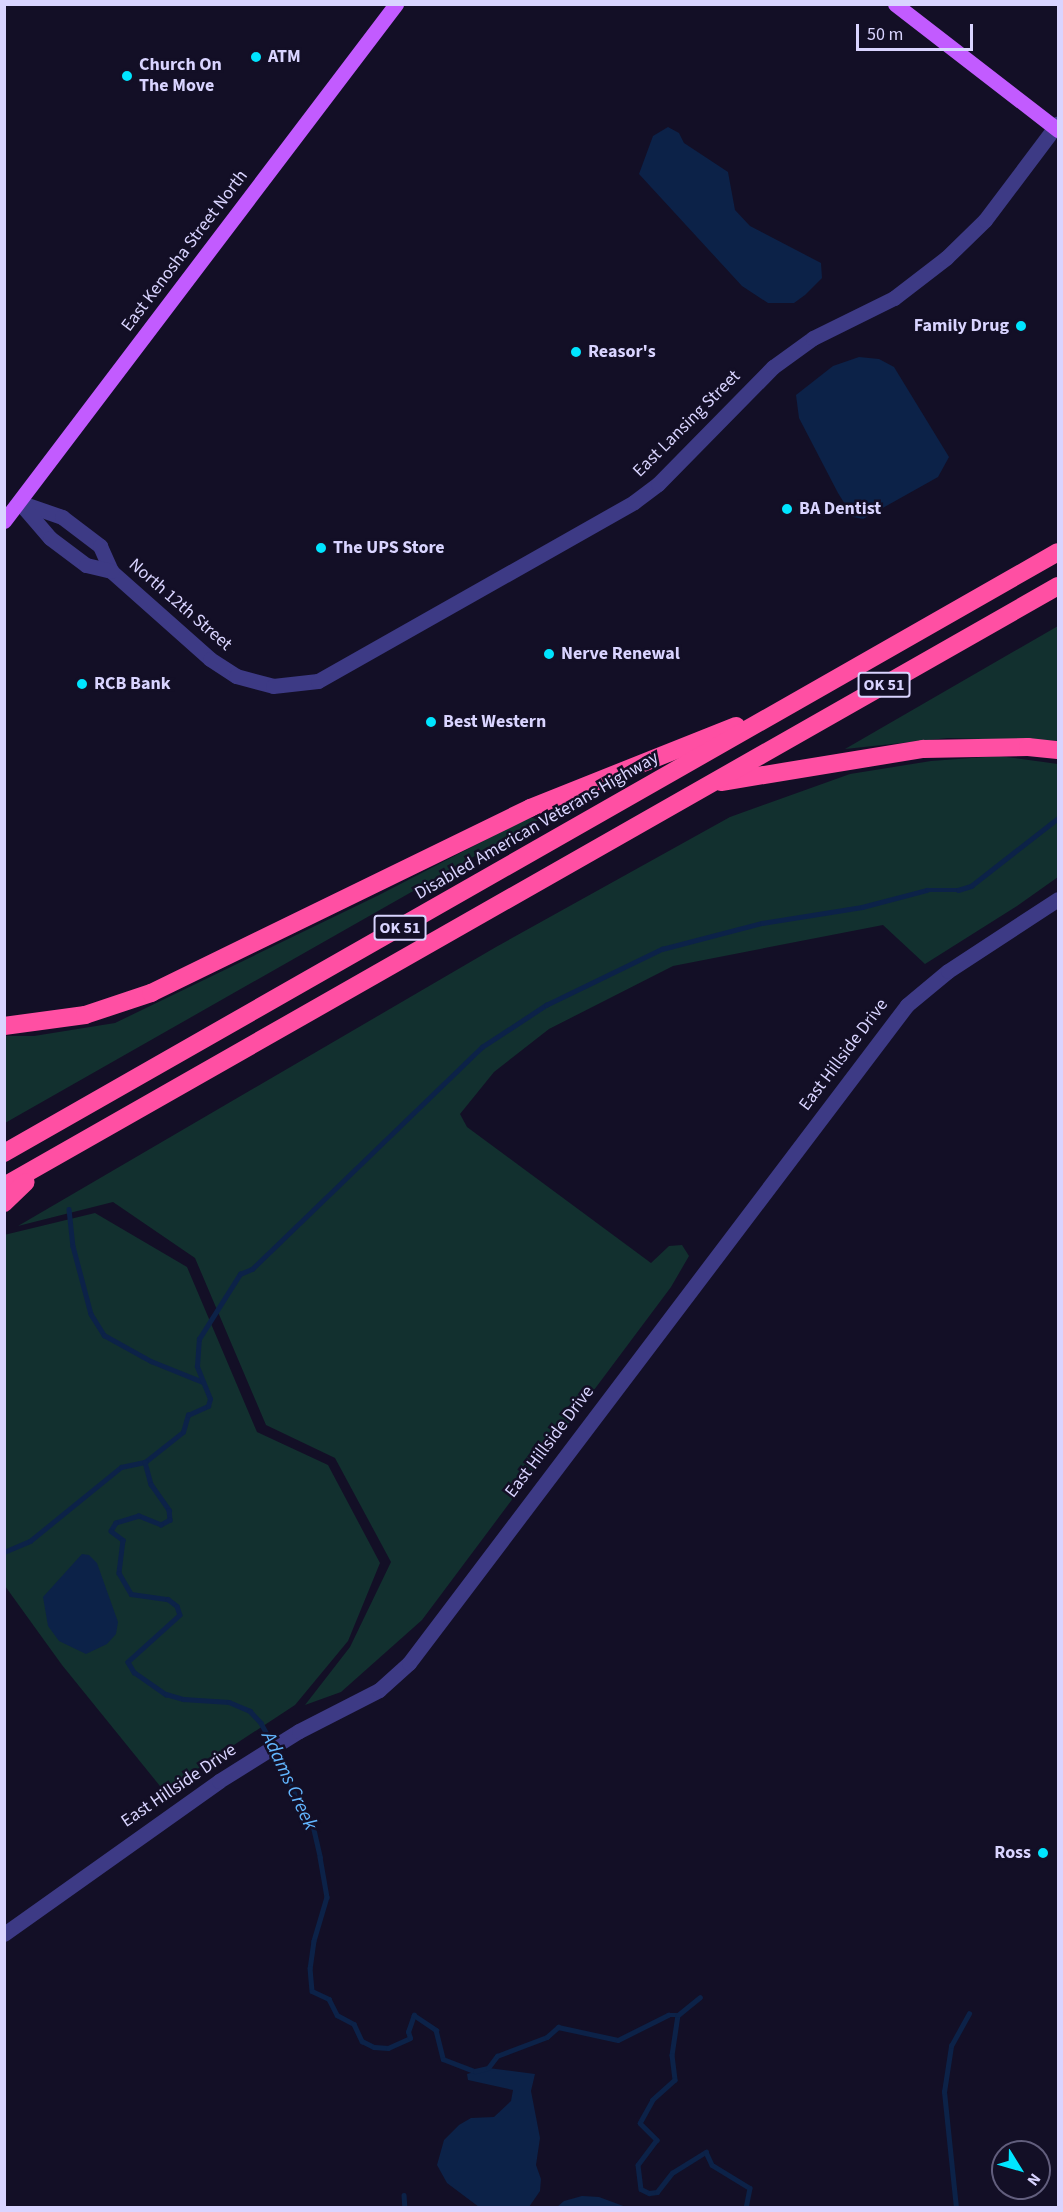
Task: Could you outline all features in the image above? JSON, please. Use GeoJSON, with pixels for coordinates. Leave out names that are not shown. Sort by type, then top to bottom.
{"type":"FeatureCollection","features":[{"type":"Feature","properties":{"kind":"highway","name":"Disabled American Veterans Highway"},"geometry":{"type":"LineString","coordinates":[[4,1154],[1059,552]]}},
{"type":"Feature","properties":{"kind":"highway","name":"OK 51"},"geometry":{"type":"LineString","coordinates":[[4,1186],[1059,586]]}},
{"type":"Feature","properties":{"kind":"highway"},"geometry":{"type":"LineString","coordinates":[[4,1026],[85,1015],[151,993],[530,808],[796,702]]}},
{"type":"Feature","properties":{"kind":"highway"},"geometry":{"type":"LineString","coordinates":[[709,784],[923,750],[1028,747],[1059,750]]}},
{"type":"Feature","properties":{"kind":"highway"},"geometry":{"type":"LineString","coordinates":[[4,1203],[44,1164]]}},
{"type":"Feature","properties":{"kind":"main road","name":"East Kenosha Street North"},"geometry":{"type":"LineString","coordinates":[[4,521],[396,4]]}},
{"type":"Feature","properties":{"kind":"main road"},"geometry":{"type":"LineString","coordinates":[[895,4],[1057,127]]}},
{"type":"Feature","properties":{"kind":"street","name":"East Lansing Street"},"geometry":{"type":"LineString","coordinates":[[292,686],[329,676],[634,502],[658,484],[773,367],[813,338],[894,298],[946,258],[986,220],[1057,127]]}},
{"type":"Feature","properties":{"kind":"street","name":"North 12th Street"},"geometry":{"type":"LineString","coordinates":[[19,502],[50,538],[86,566],[111,571]]}},
{"type":"Feature","properties":{"kind":"street","name":"North 12th Street"},"geometry":{"type":"LineString","coordinates":[[19,502],[62,517],[100,546],[111,571],[225,669],[257,683],[292,686]]}},
{"type":"Feature","properties":{"kind":"street","name":"East Hillside Drive"},"geometry":{"type":"LineString","coordinates":[[4,1934],[250,1761],[299,1731],[379,1689],[410,1663],[907,1005],[940,976],[1059,899]]}},
{"type":"Feature","properties":{"kind":"green space"},"geometry":{"type":"Polygon","coordinates":[[[1058,626],[1058,741],[948,738],[845,749],[1058,626]]]}},
{"type":"Feature","properties":{"kind":"green space"},"geometry":{"type":"Polygon","coordinates":[[[999,756],[1058,764],[1058,877],[1017,906],[925,964],[883,925],[673,966],[549,1029],[494,1072],[460,1114],[467,1127],[651,1263],[669,1246],[682,1245],[689,1256],[671,1287],[422,1620],[341,1692],[305,1705],[350,1647],[391,1562],[335,1458],[266,1425],[195,1258],[113,1202],[18,1226],[496,947],[730,817],[850,774],[931,761],[999,756]]]}},
{"type":"Feature","properties":{"kind":"green space"},"geometry":{"type":"Polygon","coordinates":[[[530,817],[538,820],[5,1123],[5,1036],[34,1036],[115,1023],[379,895],[530,817]]]}},
{"type":"Feature","properties":{"kind":"green space"},"geometry":{"type":"Polygon","coordinates":[[[95,1213],[187,1267],[257,1432],[328,1465],[380,1563],[348,1641],[295,1705],[164,1791],[62,1665],[5,1586],[4,1235],[95,1213]]]}},
{"type":"Feature","properties":{"kind":"water"},"geometry":{"type":"Polygon","coordinates":[[[668,127],[679,133],[684,143],[728,172],[735,210],[750,226],[821,263],[822,278],[805,295],[794,303],[768,303],[742,286],[639,174],[653,136],[668,127]]]}},
{"type":"Feature","properties":{"kind":"water"},"geometry":{"type":"Polygon","coordinates":[[[859,357],[879,359],[894,367],[949,457],[938,477],[863,519],[853,517],[838,493],[799,418],[796,395],[833,366],[859,357]]]}},
{"type":"Feature","properties":{"kind":"water"},"geometry":{"type":"Polygon","coordinates":[[[82,1554],[89,1555],[97,1563],[118,1622],[116,1634],[107,1644],[86,1654],[59,1641],[48,1626],[43,1597],[82,1554]]]}},
{"type":"Feature","properties":{"kind":"water"},"geometry":{"type":"Polygon","coordinates":[[[488,2068],[535,2074],[531,2091],[540,2138],[536,2165],[541,2179],[540,2191],[529,2207],[479,2207],[447,2183],[437,2165],[444,2140],[459,2125],[471,2118],[494,2117],[511,2101],[513,2090],[468,2080],[467,2074],[488,2068]]]}},
{"type":"Feature","properties":{"kind":"water"},"geometry":{"type":"Polygon","coordinates":[[[582,2196],[599,2197],[626,2207],[557,2207],[564,2201],[582,2196]]]}},
{"type":"Feature","properties":{"kind":"waterway"},"geometry":{"type":"LineString","coordinates":[[145,1462],[183,1432],[188,1415],[208,1406],[210,1399],[197,1366],[199,1339],[240,1274],[252,1269],[482,1047],[546,1005],[662,949],[762,923],[862,907],[927,890],[958,890],[971,886],[1058,818]]}},
{"type":"Feature","properties":{"kind":"waterway"},"geometry":{"type":"LineString","coordinates":[[69,1209],[73,1246],[91,1314],[104,1335],[151,1361],[203,1382]]}},
{"type":"Feature","properties":{"kind":"waterway","name":"Adams Creek"},"geometry":{"type":"LineString","coordinates":[[4,1552],[30,1541],[121,1467],[145,1462],[151,1484],[169,1510],[170,1520],[161,1525],[139,1516],[116,1523],[111,1531],[123,1540],[119,1573],[131,1594],[168,1599],[177,1606],[180,1615],[128,1662],[134,1672],[166,1694],[183,1699],[229,1702],[250,1711],[261,1723],[285,1767],[296,1798],[312,1821],[320,1857],[327,1897],[314,1941],[310,1968],[312,1991],[329,1999],[337,2015],[354,2024],[362,2041],[374,2047],[388,2048],[410,2038],[408,2032],[414,2015],[436,2030],[443,2059],[475,2071],[488,2068],[497,2056],[547,2037],[558,2027],[618,2040],[668,2015],[678,2015],[672,2055],[675,2080],[653,2100],[640,2123],[657,2140],[638,2165],[641,2189],[649,2193],[657,2192],[672,2173],[706,2152],[712,2165],[750,2188],[746,2208]]}},
{"type":"Feature","properties":{"kind":"waterway"},"geometry":{"type":"LineString","coordinates":[[678,2015],[700,1997]]}},
{"type":"Feature","properties":{"kind":"waterway"},"geometry":{"type":"LineString","coordinates":[[956,2208],[944,2092],[951,2046],[969,2014]]}},
{"type":"Feature","properties":{"kind":"waterway"},"geometry":{"type":"LineString","coordinates":[[404,2195],[405,2208]]}},
{"type":"Feature","properties":{"kind":"place","name":"ATM"},"geometry":{"type":"Point","coordinates":[256,57]}},
{"type":"Feature","properties":{"kind":"place","name":"Church On The Move"},"geometry":{"type":"Point","coordinates":[127,76]}},
{"type":"Feature","properties":{"kind":"place","name":"Family Drug"},"geometry":{"type":"Point","coordinates":[1021,326]}},
{"type":"Feature","properties":{"kind":"place","name":"Reasor's"},"geometry":{"type":"Point","coordinates":[576,352]}},
{"type":"Feature","properties":{"kind":"place","name":"BA Dentist"},"geometry":{"type":"Point","coordinates":[787,509]}},
{"type":"Feature","properties":{"kind":"place","name":"The UPS Store"},"geometry":{"type":"Point","coordinates":[321,548]}},
{"type":"Feature","properties":{"kind":"place","name":"Nerve Renewal"},"geometry":{"type":"Point","coordinates":[549,654]}},
{"type":"Feature","properties":{"kind":"place","name":"RCB Bank"},"geometry":{"type":"Point","coordinates":[82,684]}},
{"type":"Feature","properties":{"kind":"place","name":"Best Western"},"geometry":{"type":"Point","coordinates":[431,722]}},
{"type":"Feature","properties":{"kind":"place","name":"Ross"},"geometry":{"type":"Point","coordinates":[1043,1853]}}]}
